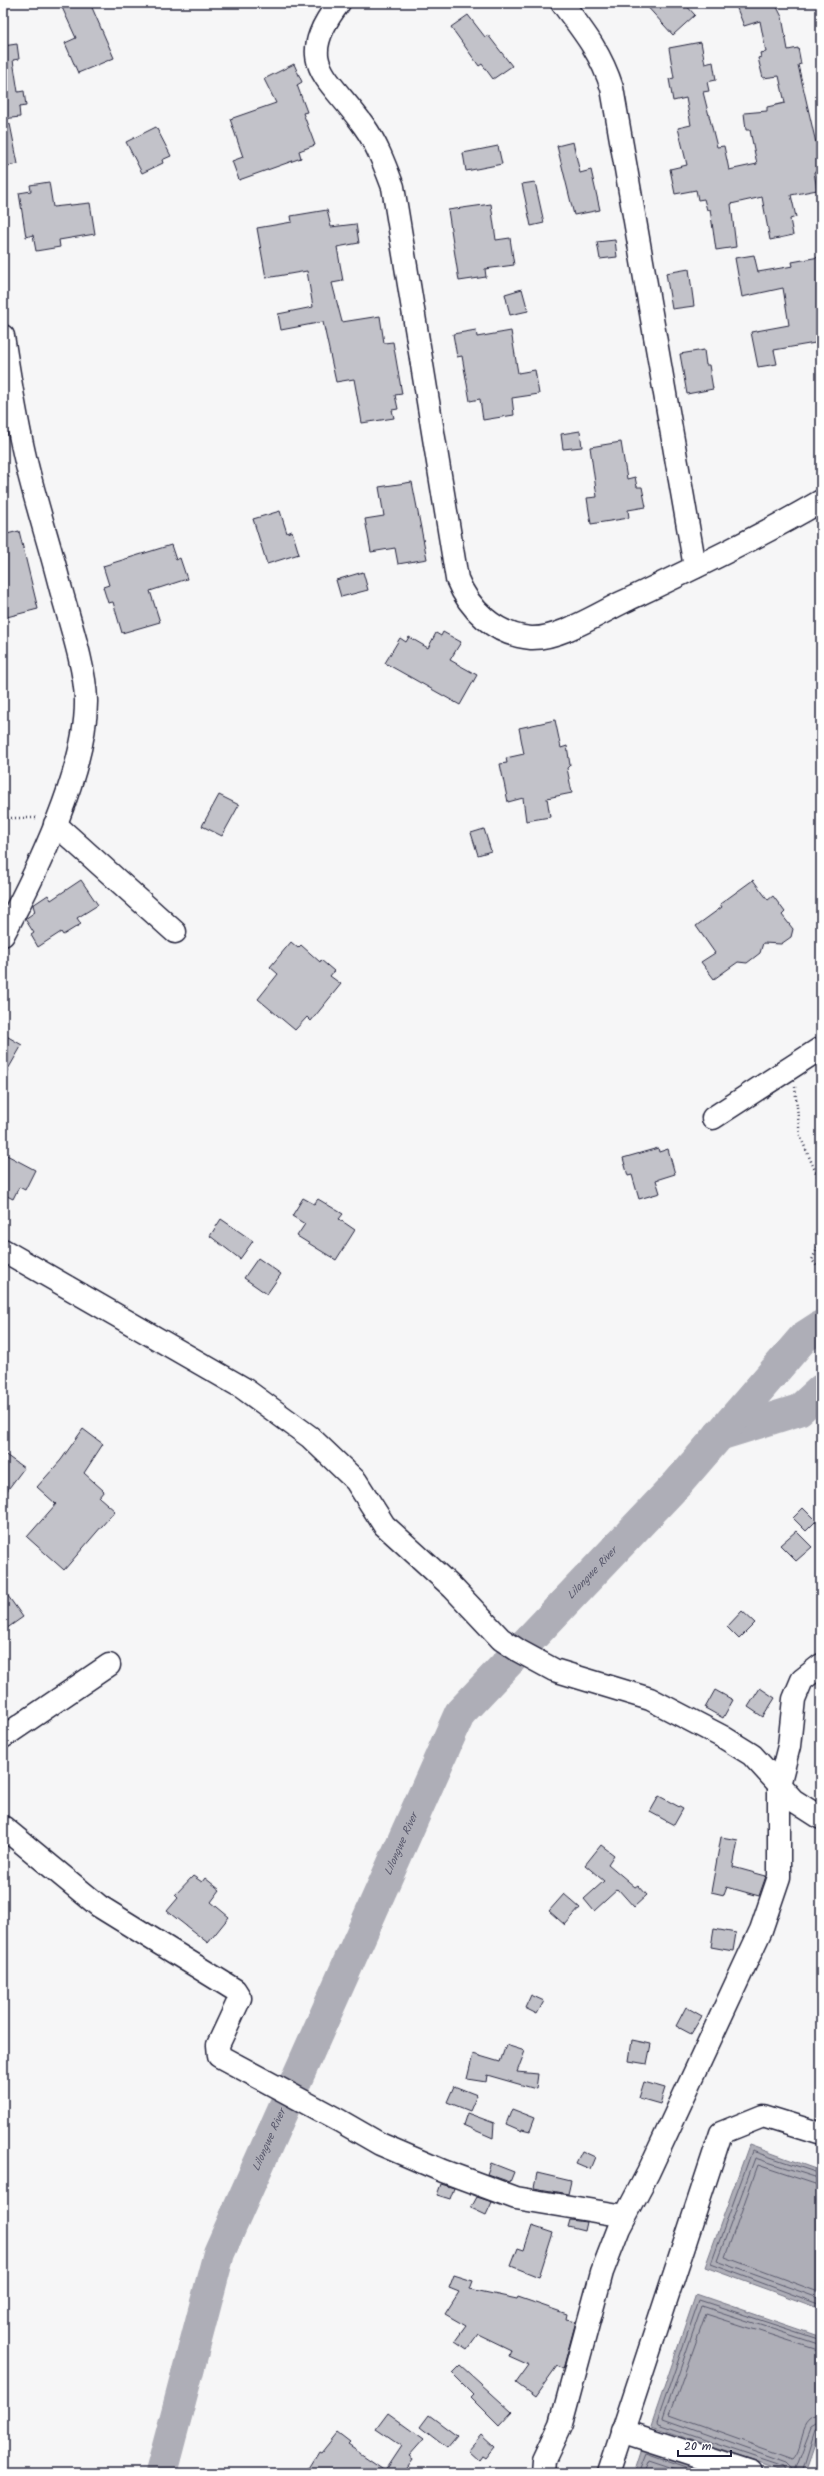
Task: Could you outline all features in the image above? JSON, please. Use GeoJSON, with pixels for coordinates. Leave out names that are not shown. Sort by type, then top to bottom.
{"type":"FeatureCollection","features":[{"type":"Feature","properties":{"kind":"street"},"geometry":{"type":"LineString","coordinates":[[339,3],[323,27],[318,39],[316,57],[330,83],[365,127],[378,150],[393,187],[457,579],[464,597],[494,626],[531,638],[546,636],[563,631],[695,567],[821,501]]}},
{"type":"Feature","properties":{"kind":"street"},"geometry":{"type":"LineString","coordinates":[[562,3],[595,46],[604,64],[612,88],[695,567]]}},
{"type":"Feature","properties":{"kind":"street"},"geometry":{"type":"LineString","coordinates":[[3,336],[24,454],[56,571],[82,675],[86,699],[79,755],[55,824],[21,901],[3,935]]}},
{"type":"Feature","properties":{"kind":"street"},"geometry":{"type":"LineString","coordinates":[[55,824],[175,932]]}},
{"type":"Feature","properties":{"kind":"street"},"geometry":{"type":"LineString","coordinates":[[713,1118],[821,1048]]}},
{"type":"Feature","properties":{"kind":"street"},"geometry":{"type":"LineString","coordinates":[[3,1250],[242,1388],[310,1437],[356,1481],[384,1524],[453,1588],[501,1639],[519,1651],[554,1670],[650,1699],[723,1738],[752,1755],[793,1800],[821,1818]]}},
{"type":"Feature","properties":{"kind":"street"},"geometry":{"type":"LineString","coordinates":[[3,1737],[109,1665]]}},
{"type":"Feature","properties":{"kind":"street"},"geometry":{"type":"LineString","coordinates":[[541,2469],[561,2424],[602,2272],[625,2216],[648,2173],[665,2131],[761,1930],[778,1877],[779,1785],[789,1746],[794,1699],[802,1680],[821,1665]]}},
{"type":"Feature","properties":{"kind":"street"},"geometry":{"type":"LineString","coordinates":[[3,1827],[99,1906],[235,1990],[240,1998],[218,2045],[219,2056],[380,2144],[443,2171],[516,2198],[625,2216]]}},
{"type":"Feature","properties":{"kind":"street"},"geometry":{"type":"LineString","coordinates":[[608,2473],[721,2133],[763,2116],[821,2134]]}},
{"type":"Feature","properties":{"kind":"street"},"geometry":{"type":"LineString","coordinates":[[622,2431],[752,2473]]}},
{"type":"Feature","properties":{"kind":"path"},"geometry":{"type":"LineString","coordinates":[[3,818],[34,818],[55,824]]}},
{"type":"Feature","properties":{"kind":"path"},"geometry":{"type":"LineString","coordinates":[[792,1067],[800,1136],[821,1184]]}},
{"type":"Feature","properties":{"kind":"path"},"geometry":{"type":"LineString","coordinates":[[821,1240],[812,1260],[821,1271]]}},
{"type":"Feature","properties":{"kind":"water"},"geometry":{"type":"Polygon","coordinates":[[[749,2145],[821,2171],[821,2309],[705,2267],[749,2145]]]}},
{"type":"Feature","properties":{"kind":"water"},"geometry":{"type":"Polygon","coordinates":[[[696,2294],[821,2337],[821,2427],[805,2473],[789,2473],[651,2426],[696,2294]]]}},
{"type":"Feature","properties":{"kind":"water"},"geometry":{"type":"Polygon","coordinates":[[[642,2448],[717,2473],[634,2473],[642,2448]]]}},
{"type":"Feature","properties":{"kind":"building"},"geometry":{"type":"Polygon","coordinates":[[[60,3],[90,3],[114,58],[78,73],[65,43],[76,38],[60,3]]]}},
{"type":"Feature","properties":{"kind":"building"},"geometry":{"type":"Polygon","coordinates":[[[644,3],[684,3],[695,15],[673,35],[644,3]]]}},
{"type":"Feature","properties":{"kind":"building"},"geometry":{"type":"Polygon","coordinates":[[[746,3],[775,3],[782,17],[788,50],[798,48],[801,64],[798,65],[816,143],[821,142],[821,170],[814,172],[817,190],[791,195],[796,217],[790,219],[793,235],[770,240],[762,197],[731,204],[736,247],[716,250],[710,209],[707,210],[704,199],[698,200],[696,190],[675,194],[670,169],[687,165],[678,128],[691,125],[686,98],[673,101],[669,79],[674,78],[669,48],[701,42],[705,64],[713,62],[716,80],[707,82],[709,91],[703,92],[717,147],[724,146],[729,170],[757,164],[750,130],[746,130],[744,113],[767,111],[767,107],[785,103],[779,76],[763,78],[758,58],[761,57],[760,53],[766,52],[760,21],[744,26],[736,6],[746,3]]]}},
{"type":"Feature","properties":{"kind":"building"},"geometry":{"type":"Polygon","coordinates":[[[468,15],[485,37],[488,35],[512,66],[493,79],[482,64],[479,66],[451,27],[468,15]]]}},
{"type":"Feature","properties":{"kind":"building"},"geometry":{"type":"Polygon","coordinates":[[[17,44],[19,59],[13,60],[18,92],[24,91],[26,106],[19,107],[20,117],[3,119],[3,46],[17,44]]]}},
{"type":"Feature","properties":{"kind":"building"},"geometry":{"type":"Polygon","coordinates":[[[294,64],[302,82],[297,85],[307,112],[303,113],[315,145],[299,151],[301,158],[239,180],[232,161],[243,157],[230,119],[276,103],[264,79],[294,64]]]}},
{"type":"Feature","properties":{"kind":"building"},"geometry":{"type":"Polygon","coordinates":[[[10,124],[18,164],[3,167],[3,125],[10,124]]]}},
{"type":"Feature","properties":{"kind":"building"},"geometry":{"type":"Polygon","coordinates":[[[156,127],[171,156],[162,160],[163,163],[142,173],[126,142],[156,127]]]}},
{"type":"Feature","properties":{"kind":"building"},"geometry":{"type":"Polygon","coordinates":[[[573,142],[580,173],[591,170],[600,210],[574,215],[557,146],[573,142]]]}},
{"type":"Feature","properties":{"kind":"building"},"geometry":{"type":"Polygon","coordinates":[[[498,146],[502,164],[466,171],[463,153],[498,146]]]}},
{"type":"Feature","properties":{"kind":"building"},"geometry":{"type":"Polygon","coordinates":[[[49,182],[53,207],[90,203],[95,234],[59,240],[60,247],[36,251],[33,235],[26,237],[19,193],[31,191],[30,185],[49,182]]]}},
{"type":"Feature","properties":{"kind":"building"},"geometry":{"type":"Polygon","coordinates":[[[535,182],[544,223],[531,226],[522,184],[535,182]]]}},
{"type":"Feature","properties":{"kind":"building"},"geometry":{"type":"Polygon","coordinates":[[[491,204],[496,240],[510,238],[514,265],[485,269],[486,277],[459,281],[448,210],[491,204]]]}},
{"type":"Feature","properties":{"kind":"building"},"geometry":{"type":"Polygon","coordinates":[[[327,210],[331,227],[356,224],[359,243],[337,247],[343,281],[332,283],[342,322],[380,316],[384,343],[393,342],[402,394],[395,395],[398,409],[392,410],[394,418],[362,423],[354,379],[336,382],[323,322],[281,330],[278,314],[313,307],[307,271],[266,278],[257,228],[292,222],[291,216],[327,210]]]}},
{"type":"Feature","properties":{"kind":"building"},"geometry":{"type":"Polygon","coordinates":[[[615,240],[617,257],[600,259],[597,242],[615,240]]]}},
{"type":"Feature","properties":{"kind":"building"},"geometry":{"type":"Polygon","coordinates":[[[754,255],[758,272],[793,266],[792,262],[819,257],[821,267],[821,342],[774,350],[777,364],[758,367],[751,332],[789,325],[783,288],[742,297],[735,258],[754,255]]]}},
{"type":"Feature","properties":{"kind":"building"},"geometry":{"type":"Polygon","coordinates":[[[689,269],[694,306],[672,309],[666,273],[689,269]]]}},
{"type":"Feature","properties":{"kind":"building"},"geometry":{"type":"Polygon","coordinates":[[[522,289],[528,311],[510,315],[505,294],[522,289]]]}},
{"type":"Feature","properties":{"kind":"building"},"geometry":{"type":"Polygon","coordinates":[[[476,330],[477,337],[511,331],[518,373],[535,370],[539,394],[512,398],[514,415],[483,420],[480,399],[470,401],[462,356],[457,357],[453,334],[476,330]]]}},
{"type":"Feature","properties":{"kind":"building"},"geometry":{"type":"Polygon","coordinates":[[[704,350],[706,365],[709,365],[713,389],[687,394],[680,354],[704,350]]]}},
{"type":"Feature","properties":{"kind":"building"},"geometry":{"type":"Polygon","coordinates":[[[580,431],[582,447],[563,449],[561,434],[580,431]]]}},
{"type":"Feature","properties":{"kind":"building"},"geometry":{"type":"Polygon","coordinates":[[[621,442],[627,479],[635,477],[637,487],[642,487],[646,507],[628,510],[629,518],[591,524],[587,498],[597,497],[590,447],[621,442]]]}},
{"type":"Feature","properties":{"kind":"building"},"geometry":{"type":"Polygon","coordinates":[[[412,482],[427,559],[398,564],[395,548],[371,552],[365,519],[384,516],[379,487],[412,482]]]}},
{"type":"Feature","properties":{"kind":"building"},"geometry":{"type":"Polygon","coordinates":[[[280,511],[287,533],[292,531],[299,554],[267,564],[253,519],[280,511]]]}},
{"type":"Feature","properties":{"kind":"building"},"geometry":{"type":"Polygon","coordinates":[[[19,531],[38,609],[3,618],[3,535],[19,531]]]}},
{"type":"Feature","properties":{"kind":"building"},"geometry":{"type":"Polygon","coordinates":[[[171,545],[176,560],[180,558],[187,579],[150,591],[160,622],[122,633],[113,602],[108,603],[103,587],[109,585],[103,566],[171,545]]]}},
{"type":"Feature","properties":{"kind":"building"},"geometry":{"type":"Polygon","coordinates":[[[363,572],[368,590],[341,597],[336,580],[363,572]]]}},
{"type":"Feature","properties":{"kind":"building"},"geometry":{"type":"Polygon","coordinates":[[[443,632],[461,642],[450,660],[477,675],[460,705],[385,663],[400,638],[406,642],[409,637],[428,648],[436,633],[441,636],[443,632]]]}},
{"type":"Feature","properties":{"kind":"building"},"geometry":{"type":"Polygon","coordinates":[[[555,720],[561,748],[567,746],[570,765],[567,768],[572,793],[547,798],[550,817],[526,821],[523,798],[508,802],[500,764],[507,763],[506,758],[524,754],[519,728],[555,720]]]}},
{"type":"Feature","properties":{"kind":"building"},"geometry":{"type":"Polygon","coordinates":[[[219,795],[239,805],[222,836],[202,826],[219,795]]]}},
{"type":"Feature","properties":{"kind":"building"},"geometry":{"type":"Polygon","coordinates":[[[484,829],[491,851],[478,855],[471,833],[484,829]]]}},
{"type":"Feature","properties":{"kind":"building"},"geometry":{"type":"Polygon","coordinates":[[[81,880],[98,905],[77,918],[81,924],[63,935],[61,932],[38,947],[31,935],[34,933],[25,919],[35,912],[33,905],[48,895],[51,900],[81,880]]]}},
{"type":"Feature","properties":{"kind":"building"},"geometry":{"type":"Polygon","coordinates":[[[753,880],[768,900],[773,896],[785,912],[782,915],[793,929],[791,937],[781,944],[763,943],[760,953],[747,963],[738,962],[714,979],[701,962],[715,953],[696,926],[722,907],[720,904],[753,880]]]}},
{"type":"Feature","properties":{"kind":"building"},"geometry":{"type":"Polygon","coordinates":[[[291,942],[298,948],[301,945],[320,962],[321,960],[334,971],[330,976],[341,984],[311,1021],[307,1017],[295,1030],[258,999],[278,974],[270,967],[291,942]]]}},
{"type":"Feature","properties":{"kind":"building"},"geometry":{"type":"Polygon","coordinates":[[[3,1034],[22,1045],[3,1078],[3,1034]]]}},
{"type":"Feature","properties":{"kind":"building"},"geometry":{"type":"Polygon","coordinates":[[[658,1148],[659,1152],[668,1149],[675,1174],[656,1180],[660,1193],[639,1199],[632,1175],[628,1176],[623,1158],[658,1148]]]}},
{"type":"Feature","properties":{"kind":"building"},"geometry":{"type":"Polygon","coordinates":[[[3,1153],[35,1170],[25,1190],[19,1187],[13,1199],[3,1194],[3,1153]]]}},
{"type":"Feature","properties":{"kind":"building"},"geometry":{"type":"Polygon","coordinates":[[[303,1198],[314,1204],[318,1199],[343,1214],[339,1219],[355,1230],[336,1260],[297,1236],[305,1224],[292,1216],[303,1198]]]}},
{"type":"Feature","properties":{"kind":"building"},"geometry":{"type":"Polygon","coordinates":[[[221,1219],[253,1241],[240,1259],[210,1236],[221,1219]]]}},
{"type":"Feature","properties":{"kind":"building"},"geometry":{"type":"Polygon","coordinates":[[[258,1258],[281,1274],[267,1294],[244,1278],[258,1258]]]}},
{"type":"Feature","properties":{"kind":"building"},"geometry":{"type":"Polygon","coordinates":[[[83,1429],[103,1444],[84,1473],[104,1491],[99,1497],[115,1511],[64,1570],[27,1537],[56,1504],[37,1487],[61,1460],[83,1429]]]}},
{"type":"Feature","properties":{"kind":"building"},"geometry":{"type":"Polygon","coordinates":[[[3,1453],[24,1468],[3,1496],[3,1453]]]}},
{"type":"Feature","properties":{"kind":"building"},"geometry":{"type":"Polygon","coordinates":[[[803,1508],[816,1521],[806,1531],[793,1518],[803,1508]]]}},
{"type":"Feature","properties":{"kind":"building"},"geometry":{"type":"Polygon","coordinates":[[[796,1531],[812,1547],[796,1561],[780,1545],[796,1531]]]}},
{"type":"Feature","properties":{"kind":"building"},"geometry":{"type":"Polygon","coordinates":[[[3,1589],[23,1617],[3,1631],[3,1589]]]}},
{"type":"Feature","properties":{"kind":"building"},"geometry":{"type":"Polygon","coordinates":[[[742,1611],[755,1623],[739,1639],[727,1627],[742,1611]]]}},
{"type":"Feature","properties":{"kind":"building"},"geometry":{"type":"Polygon","coordinates":[[[760,1688],[775,1698],[763,1717],[748,1707],[760,1688]]]}},
{"type":"Feature","properties":{"kind":"building"},"geometry":{"type":"Polygon","coordinates":[[[715,1690],[733,1700],[723,1718],[705,1708],[715,1690]]]}},
{"type":"Feature","properties":{"kind":"building"},"geometry":{"type":"Polygon","coordinates":[[[659,1796],[683,1809],[674,1825],[650,1812],[659,1796]]]}},
{"type":"Feature","properties":{"kind":"building"},"geometry":{"type":"Polygon","coordinates":[[[721,1837],[738,1840],[733,1867],[766,1876],[759,1896],[727,1887],[724,1895],[711,1892],[721,1837]]]}},
{"type":"Feature","properties":{"kind":"building"},"geometry":{"type":"Polygon","coordinates":[[[601,1845],[614,1855],[608,1864],[635,1887],[638,1885],[647,1895],[634,1907],[618,1889],[594,1911],[584,1899],[604,1881],[585,1865],[601,1845]]]}},
{"type":"Feature","properties":{"kind":"building"},"geometry":{"type":"Polygon","coordinates":[[[193,1876],[202,1882],[205,1878],[220,1890],[211,1902],[229,1917],[208,1943],[167,1911],[178,1898],[175,1895],[193,1876]]]}},
{"type":"Feature","properties":{"kind":"building"},"geometry":{"type":"Polygon","coordinates":[[[564,1894],[580,1908],[565,1925],[549,1911],[564,1894]]]}},
{"type":"Feature","properties":{"kind":"building"},"geometry":{"type":"Polygon","coordinates":[[[714,1929],[736,1933],[733,1951],[711,1947],[714,1929]]]}},
{"type":"Feature","properties":{"kind":"building"},"geometry":{"type":"Polygon","coordinates":[[[531,1995],[544,2001],[537,2014],[525,2008],[531,1995]]]}},
{"type":"Feature","properties":{"kind":"building"},"geometry":{"type":"Polygon","coordinates":[[[686,2007],[702,2016],[691,2034],[676,2026],[686,2007]]]}},
{"type":"Feature","properties":{"kind":"building"},"geometry":{"type":"Polygon","coordinates":[[[632,2040],[651,2044],[647,2064],[629,2061],[632,2040]]]}},
{"type":"Feature","properties":{"kind":"building"},"geometry":{"type":"Polygon","coordinates":[[[506,2045],[525,2051],[517,2072],[538,2074],[536,2089],[487,2075],[486,2082],[467,2079],[473,2054],[500,2062],[506,2045]]]}},
{"type":"Feature","properties":{"kind":"building"},"geometry":{"type":"Polygon","coordinates":[[[644,2082],[665,2088],[660,2104],[639,2098],[644,2082]]]}},
{"type":"Feature","properties":{"kind":"building"},"geometry":{"type":"Polygon","coordinates":[[[454,2086],[477,2095],[470,2111],[447,2102],[454,2086]]]}},
{"type":"Feature","properties":{"kind":"building"},"geometry":{"type":"Polygon","coordinates":[[[512,2109],[535,2118],[530,2131],[522,2129],[522,2131],[506,2124],[512,2109]]]}},
{"type":"Feature","properties":{"kind":"building"},"geometry":{"type":"Polygon","coordinates":[[[467,2113],[494,2123],[493,2138],[463,2125],[467,2113]]]}},
{"type":"Feature","properties":{"kind":"building"},"geometry":{"type":"Polygon","coordinates":[[[582,2151],[595,2157],[590,2169],[576,2163],[582,2151]]]}},
{"type":"Feature","properties":{"kind":"building"},"geometry":{"type":"Polygon","coordinates":[[[491,2163],[514,2172],[510,2182],[487,2174],[491,2163]]]}},
{"type":"Feature","properties":{"kind":"building"},"geometry":{"type":"Polygon","coordinates":[[[537,2173],[571,2181],[568,2194],[534,2188],[537,2173]]]}},
{"type":"Feature","properties":{"kind":"building"},"geometry":{"type":"Polygon","coordinates":[[[441,2184],[454,2188],[450,2199],[437,2195],[441,2184]]]}},
{"type":"Feature","properties":{"kind":"building"},"geometry":{"type":"Polygon","coordinates":[[[477,2197],[492,2202],[486,2215],[471,2208],[477,2197]]]}},
{"type":"Feature","properties":{"kind":"building"},"geometry":{"type":"Polygon","coordinates":[[[570,2220],[586,2222],[584,2231],[568,2227],[570,2220]]]}},
{"type":"Feature","properties":{"kind":"building"},"geometry":{"type":"Polygon","coordinates":[[[532,2226],[553,2233],[539,2277],[511,2266],[518,2248],[524,2250],[532,2226]]]}},
{"type":"Feature","properties":{"kind":"building"},"geometry":{"type":"Polygon","coordinates":[[[454,2275],[473,2281],[470,2289],[517,2299],[518,2297],[567,2314],[566,2319],[576,2321],[563,2369],[557,2366],[535,2397],[516,2383],[529,2365],[509,2356],[511,2350],[478,2334],[467,2349],[455,2341],[466,2326],[445,2314],[459,2292],[449,2288],[454,2275]]]}},
{"type":"Feature","properties":{"kind":"building"},"geometry":{"type":"Polygon","coordinates":[[[460,2365],[512,2412],[499,2426],[471,2398],[474,2395],[452,2373],[460,2365]]]}},
{"type":"Feature","properties":{"kind":"building"},"geometry":{"type":"Polygon","coordinates":[[[388,2413],[424,2439],[409,2456],[413,2459],[403,2473],[306,2473],[319,2452],[321,2453],[337,2433],[350,2443],[348,2445],[385,2470],[401,2446],[376,2429],[388,2413]]]}},
{"type":"Feature","properties":{"kind":"building"},"geometry":{"type":"Polygon","coordinates":[[[429,2415],[457,2436],[447,2448],[420,2427],[429,2415]]]}},
{"type":"Feature","properties":{"kind":"building"},"geometry":{"type":"Polygon","coordinates":[[[481,2435],[494,2447],[485,2458],[482,2456],[479,2460],[468,2450],[481,2435]]]}},
{"type":"Feature","properties":{"kind":"waterway","name":"Lilongwe River"},"geometry":{"type":"LineString","coordinates":[[161,2473],[219,2253],[460,1713],[678,1483],[804,1337],[821,1326]]}},
{"type":"Feature","properties":{"kind":"waterway"},"geometry":{"type":"LineString","coordinates":[[719,1435],[799,1410],[821,1390]]}}]}
